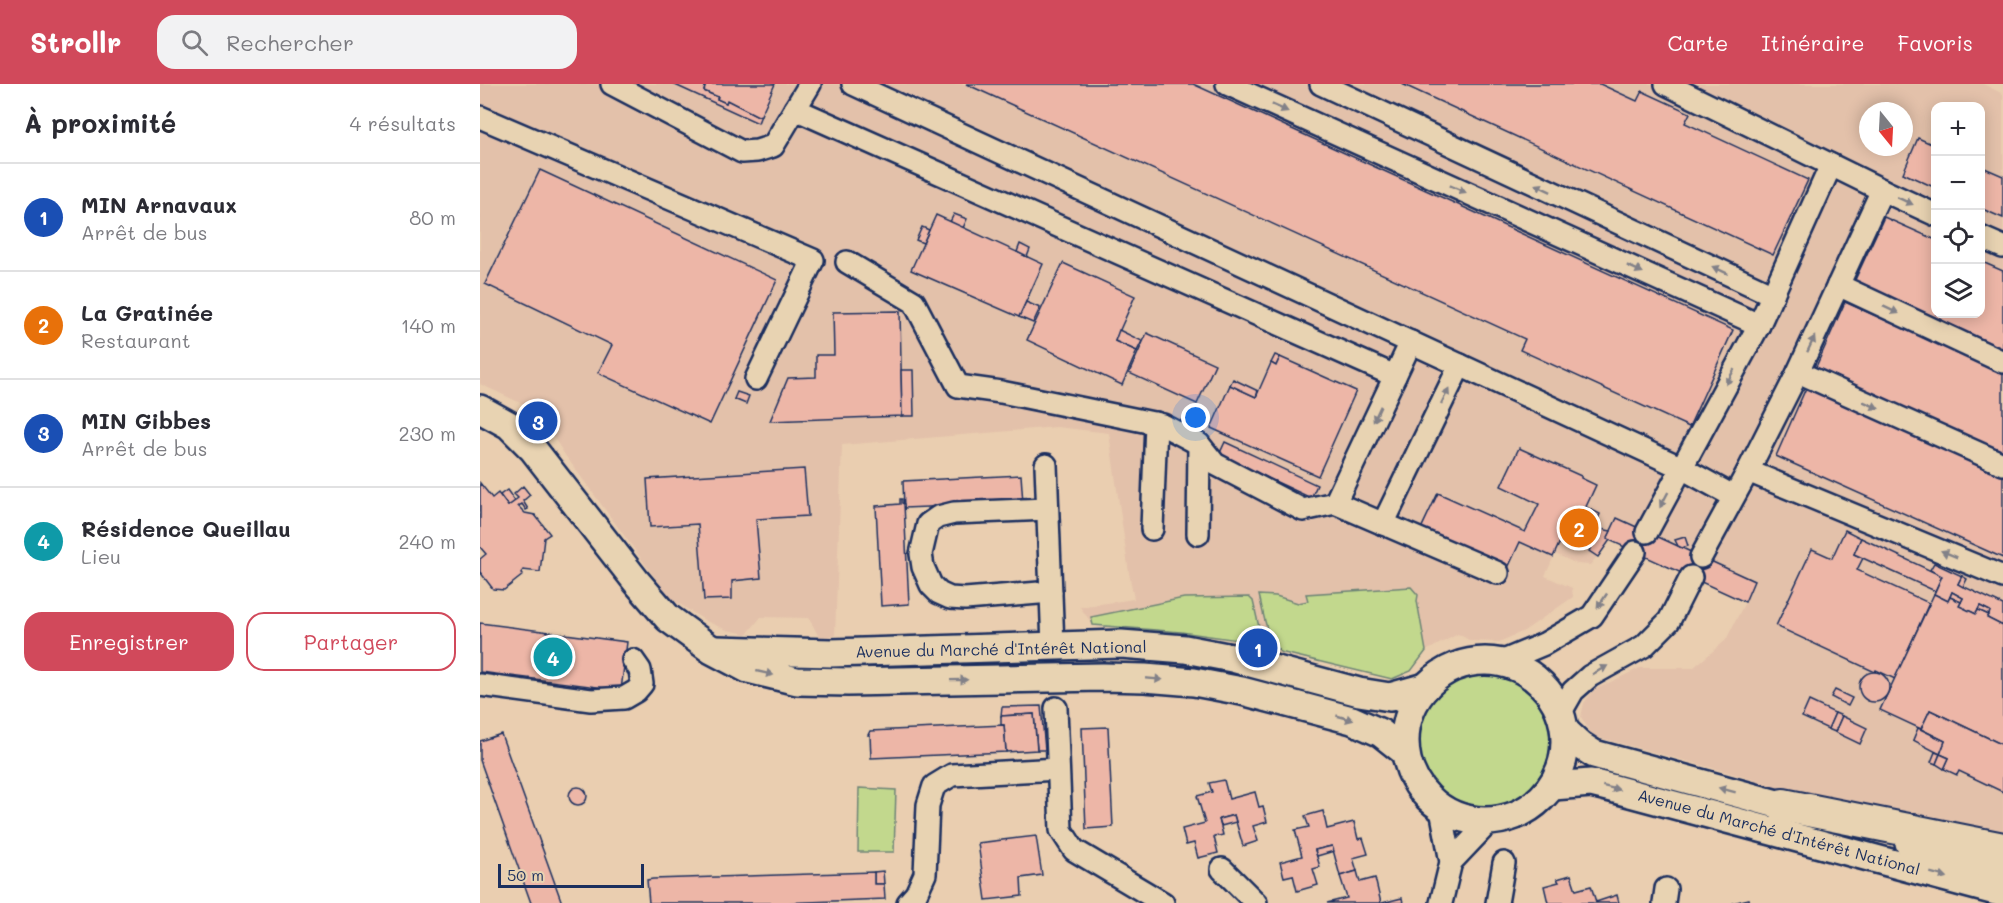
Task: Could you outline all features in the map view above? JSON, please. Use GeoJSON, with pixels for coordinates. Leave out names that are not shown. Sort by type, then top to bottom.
{"type":"FeatureCollection","features":[{"type":"Feature","properties":{"kind":"highway"},"geometry":{"type":"LineString","coordinates":[[1783,805],[2003,849]]}},
{"type":"Feature","properties":{"kind":"main road","name":"Avenue du Marché d'Intérêt National"},"geometry":{"type":"LineString","coordinates":[[482,411],[509,425],[533,449],[636,581],[668,618],[712,650],[748,669],[797,681],[860,682],[1103,677],[1194,682],[1242,691],[1352,720],[1382,733],[1405,752]]}},
{"type":"Feature","properties":{"kind":"main road","name":"Avenue du Marché d'Intérêt National"},"geometry":{"type":"LineString","coordinates":[[712,650],[831,653],[1121,644],[1185,649],[1264,666],[1359,692],[1390,697],[1426,687]]}},
{"type":"Feature","properties":{"kind":"main road"},"geometry":{"type":"LineString","coordinates":[[1481,661],[1501,662],[1520,668],[1537,679],[1551,694],[1563,722],[1564,760],[1553,786],[1536,805],[1514,817],[1489,822],[1464,819],[1441,809],[1424,794],[1411,774],[1405,752],[1406,728],[1413,706],[1426,687],[1442,673],[1461,664],[1481,661]]}},
{"type":"Feature","properties":{"kind":"main road","name":"Avenue du Marché d'Intérêt National"},"geometry":{"type":"LineString","coordinates":[[1563,722],[1580,746],[1594,754],[1783,805],[2003,869]]}},
{"type":"Feature","properties":{"kind":"main road","name":"Avenue du Marché d'Intérêt National"},"geometry":{"type":"LineString","coordinates":[[1553,786],[1591,783],[1704,811],[2003,892]]}},
{"type":"Feature","properties":{"kind":"street"},"geometry":{"type":"LineString","coordinates":[[612,84],[742,152],[757,151],[773,146],[810,84]]}},
{"type":"Feature","properties":{"kind":"street"},"geometry":{"type":"LineString","coordinates":[[852,84],[1680,467],[1733,496]]}},
{"type":"Feature","properties":{"kind":"street"},"geometry":{"type":"LineString","coordinates":[[1227,84],[1759,325]]}},
{"type":"Feature","properties":{"kind":"street"},"geometry":{"type":"LineString","coordinates":[[1321,84],[1773,295]]}},
{"type":"Feature","properties":{"kind":"street"},"geometry":{"type":"LineString","coordinates":[[1666,84],[1931,213]]}},
{"type":"Feature","properties":{"kind":"street"},"geometry":{"type":"LineString","coordinates":[[795,109],[1395,376]]}},
{"type":"Feature","properties":{"kind":"street"},"geometry":{"type":"LineString","coordinates":[[480,117],[813,260],[756,379]]}},
{"type":"Feature","properties":{"kind":"street"},"geometry":{"type":"LineString","coordinates":[[1647,532],[1680,467],[1759,325],[1831,165]]}},
{"type":"Feature","properties":{"kind":"street"},"geometry":{"type":"LineString","coordinates":[[1701,557],[1798,372],[1882,190]]}},
{"type":"Feature","properties":{"kind":"street"},"geometry":{"type":"LineString","coordinates":[[1985,239],[2003,247]]}},
{"type":"Feature","properties":{"kind":"street"},"geometry":{"type":"LineString","coordinates":[[847,262],[914,302],[958,386],[1000,392],[1163,425],[1199,444],[1215,464],[1303,510],[1335,503],[1498,573]]}},
{"type":"Feature","properties":{"kind":"street"},"geometry":{"type":"LineString","coordinates":[[1838,285],[2003,362]]}},
{"type":"Feature","properties":{"kind":"street"},"geometry":{"type":"LineString","coordinates":[[1335,503],[1411,342]]}},
{"type":"Feature","properties":{"kind":"street"},"geometry":{"type":"LineString","coordinates":[[1383,524],[1460,365]]}},
{"type":"Feature","properties":{"kind":"street"},"geometry":{"type":"LineString","coordinates":[[1798,372],[2003,465]]}},
{"type":"Feature","properties":{"kind":"street"},"geometry":{"type":"LineString","coordinates":[[1152,529],[1156,423]]}},
{"type":"Feature","properties":{"kind":"street"},"geometry":{"type":"LineString","coordinates":[[1198,534],[1199,444]]}},
{"type":"Feature","properties":{"kind":"street"},"geometry":{"type":"LineString","coordinates":[[1046,465],[1053,646]]}},
{"type":"Feature","properties":{"kind":"street"},"geometry":{"type":"LineString","coordinates":[[1748,471],[2003,577]]}},
{"type":"Feature","properties":{"kind":"street"},"geometry":{"type":"LineString","coordinates":[[1047,509],[954,513],[938,517],[928,524],[921,554],[923,567],[931,585],[939,593],[950,598],[965,599],[1052,592]]}},
{"type":"Feature","properties":{"kind":"street"},"geometry":{"type":"LineString","coordinates":[[1501,662],[1544,644],[1592,616],[1635,552]]}},
{"type":"Feature","properties":{"kind":"street"},"geometry":{"type":"LineString","coordinates":[[1563,722],[1573,691],[1590,675],[1644,646],[1669,621],[1691,577]]}},
{"type":"Feature","properties":{"kind":"street"},"geometry":{"type":"LineString","coordinates":[[480,685],[591,700],[624,698],[636,692],[642,684],[640,670],[633,660]]}},
{"type":"Feature","properties":{"kind":"street"},"geometry":{"type":"LineString","coordinates":[[1056,708],[1061,830],[1074,850],[1163,903]]}},
{"type":"Feature","properties":{"kind":"street"},"geometry":{"type":"LineString","coordinates":[[908,903],[916,894],[925,874],[928,805],[934,786],[952,775],[1058,769]]}},
{"type":"Feature","properties":{"kind":"street"},"geometry":{"type":"LineString","coordinates":[[1441,809],[1451,862],[1441,903]]}},
{"type":"Feature","properties":{"kind":"street"},"geometry":{"type":"LineString","coordinates":[[1451,862],[1489,822]]}},
{"type":"Feature","properties":{"kind":"street"},"geometry":{"type":"LineString","coordinates":[[1497,903],[1504,863]]}},
{"type":"Feature","properties":{"kind":"street"},"geometry":{"type":"LineString","coordinates":[[1222,869],[1256,903]]}},
{"type":"Feature","properties":{"kind":"shaded area"},"geometry":{"type":"Polygon","coordinates":[[[480,84],[1983,84],[2003,94],[2003,832],[1779,788],[1597,737],[1590,732],[1581,717],[1584,703],[1594,690],[1640,668],[1693,668],[1726,640],[1745,602],[1610,541],[1590,565],[1577,564],[1555,554],[1545,576],[1572,588],[1573,597],[1524,631],[1499,642],[1471,641],[1458,634],[1426,651],[1411,671],[1392,679],[1280,652],[1269,635],[1261,636],[1259,643],[1181,632],[1093,625],[1080,607],[1134,599],[1109,433],[1057,427],[842,445],[835,636],[819,637],[809,618],[761,617],[747,634],[727,630],[706,621],[670,598],[565,455],[540,416],[529,407],[480,384],[480,84]]]}},
{"type":"Feature","properties":{"kind":"green space"},"geometry":{"type":"Polygon","coordinates":[[[1411,587],[1418,595],[1417,601],[1426,651],[1411,671],[1392,679],[1280,652],[1269,633],[1259,595],[1276,596],[1298,603],[1308,601],[1306,594],[1411,587]]]}},
{"type":"Feature","properties":{"kind":"green space"},"geometry":{"type":"Polygon","coordinates":[[[1249,597],[1253,601],[1261,636],[1259,643],[1181,632],[1093,625],[1091,617],[1184,598],[1249,597]]]}},
{"type":"Feature","properties":{"kind":"green space"},"geometry":{"type":"Polygon","coordinates":[[[1484,675],[1509,680],[1530,695],[1545,716],[1550,741],[1545,766],[1530,787],[1509,802],[1484,807],[1459,802],[1438,787],[1423,766],[1418,741],[1423,716],[1438,695],[1459,680],[1484,675]]]}},
{"type":"Feature","properties":{"kind":"green space"},"geometry":{"type":"Polygon","coordinates":[[[859,788],[896,790],[894,852],[858,852],[859,788]]]}},
{"type":"Feature","properties":{"kind":"building"},"geometry":{"type":"Polygon","coordinates":[[[673,84],[706,84],[704,91],[718,97],[717,99],[726,103],[727,100],[758,116],[761,115],[758,123],[673,84]]]}},
{"type":"Feature","properties":{"kind":"building"},"geometry":{"type":"Polygon","coordinates":[[[706,84],[775,84],[761,115],[758,116],[704,91],[706,84]]]}},
{"type":"Feature","properties":{"kind":"building"},"geometry":{"type":"Polygon","coordinates":[[[966,84],[1193,84],[1733,330],[1689,427],[1520,350],[1525,339],[966,84]]]}},
{"type":"Feature","properties":{"kind":"building"},"geometry":{"type":"Polygon","coordinates":[[[1402,84],[1600,84],[1637,101],[1642,91],[1690,113],[1685,123],[1808,180],[1773,255],[1402,84]]]}},
{"type":"Feature","properties":{"kind":"building"},"geometry":{"type":"Polygon","coordinates":[[[1918,138],[1931,144],[1931,186],[1903,173],[1910,156],[1913,156],[1918,138]]]}},
{"type":"Feature","properties":{"kind":"building"},"geometry":{"type":"Polygon","coordinates":[[[1985,168],[2003,176],[2003,218],[1985,210],[1985,168]]]}},
{"type":"Feature","properties":{"kind":"building"},"geometry":{"type":"Polygon","coordinates":[[[540,170],[777,280],[710,424],[598,373],[612,345],[485,284],[540,170]]]}},
{"type":"Feature","properties":{"kind":"building"},"geometry":{"type":"Polygon","coordinates":[[[954,214],[967,219],[963,228],[950,222],[954,214]]]}},
{"type":"Feature","properties":{"kind":"building"},"geometry":{"type":"Polygon","coordinates":[[[936,215],[1043,264],[1019,317],[911,270],[936,215]]]}},
{"type":"Feature","properties":{"kind":"building"},"geometry":{"type":"Polygon","coordinates":[[[1884,217],[1931,238],[1931,317],[1854,282],[1884,217]]]}},
{"type":"Feature","properties":{"kind":"building"},"geometry":{"type":"Polygon","coordinates":[[[922,227],[929,230],[923,243],[916,240],[922,227]]]}},
{"type":"Feature","properties":{"kind":"building"},"geometry":{"type":"Polygon","coordinates":[[[1020,244],[1030,249],[1027,257],[1017,252],[1020,244]]]}},
{"type":"Feature","properties":{"kind":"building"},"geometry":{"type":"Polygon","coordinates":[[[1063,263],[1135,296],[1115,341],[1137,351],[1122,385],[1027,340],[1063,263]]]}},
{"type":"Feature","properties":{"kind":"building"},"geometry":{"type":"Polygon","coordinates":[[[1985,263],[2003,271],[2003,350],[1933,318],[1985,318],[1985,263]]]}},
{"type":"Feature","properties":{"kind":"building"},"geometry":{"type":"Polygon","coordinates":[[[1026,302],[1040,308],[1033,323],[1019,317],[1026,302]]]}},
{"type":"Feature","properties":{"kind":"building"},"geometry":{"type":"Polygon","coordinates":[[[1845,302],[2003,373],[2003,454],[1815,369],[1845,302]]]}},
{"type":"Feature","properties":{"kind":"building"},"geometry":{"type":"Polygon","coordinates":[[[900,311],[902,416],[770,421],[788,378],[816,377],[816,355],[834,355],[833,312],[900,311]]]}},
{"type":"Feature","properties":{"kind":"building"},"geometry":{"type":"Polygon","coordinates":[[[1119,330],[1142,341],[1137,351],[1115,341],[1119,330]]]}},
{"type":"Feature","properties":{"kind":"building"},"geometry":{"type":"Polygon","coordinates":[[[1147,333],[1215,364],[1197,404],[1129,373],[1147,333]]]}},
{"type":"Feature","properties":{"kind":"building"},"geometry":{"type":"Polygon","coordinates":[[[1275,355],[1280,357],[1276,366],[1271,363],[1275,355]]]}},
{"type":"Feature","properties":{"kind":"building"},"geometry":{"type":"Polygon","coordinates":[[[1280,357],[1356,391],[1318,476],[1211,428],[1230,385],[1256,397],[1271,363],[1276,366],[1280,357]]]}},
{"type":"Feature","properties":{"kind":"building"},"geometry":{"type":"Polygon","coordinates":[[[901,370],[913,370],[914,416],[902,416],[901,370]]]}},
{"type":"Feature","properties":{"kind":"building"},"geometry":{"type":"Polygon","coordinates":[[[1233,379],[1258,391],[1256,397],[1230,385],[1233,379]]]}},
{"type":"Feature","properties":{"kind":"building"},"geometry":{"type":"Polygon","coordinates":[[[1806,388],[2003,476],[2003,558],[1776,456],[1806,388]]]}},
{"type":"Feature","properties":{"kind":"building"},"geometry":{"type":"Polygon","coordinates":[[[737,392],[749,396],[746,404],[734,399],[737,392]]]}},
{"type":"Feature","properties":{"kind":"building"},"geometry":{"type":"Polygon","coordinates":[[[1225,442],[1317,485],[1311,498],[1219,455],[1225,442]]]}},
{"type":"Feature","properties":{"kind":"building"},"geometry":{"type":"Polygon","coordinates":[[[1519,448],[1596,485],[1584,511],[1576,507],[1553,557],[1520,542],[1508,568],[1421,529],[1438,493],[1525,532],[1539,504],[1501,486],[1519,448]]]}},
{"type":"Feature","properties":{"kind":"building"},"geometry":{"type":"Polygon","coordinates":[[[804,469],[808,516],[756,519],[761,578],[732,581],[732,599],[704,600],[698,524],[650,527],[647,479],[804,469]]]}},
{"type":"Feature","properties":{"kind":"building"},"geometry":{"type":"Polygon","coordinates":[[[1021,475],[1023,503],[904,508],[903,481],[1021,475]]]}},
{"type":"Feature","properties":{"kind":"building"},"geometry":{"type":"Polygon","coordinates":[[[480,483],[492,498],[498,493],[508,506],[518,498],[514,494],[523,486],[530,495],[523,501],[528,509],[526,510],[522,504],[518,506],[525,513],[535,515],[550,534],[544,538],[540,572],[523,570],[521,573],[523,575],[504,590],[493,589],[480,572],[480,559],[486,554],[480,547],[480,483]]]}},
{"type":"Feature","properties":{"kind":"building"},"geometry":{"type":"Polygon","coordinates":[[[507,490],[515,501],[508,506],[500,495],[507,490]]]}},
{"type":"Feature","properties":{"kind":"building"},"geometry":{"type":"Polygon","coordinates":[[[900,499],[904,504],[909,604],[881,606],[876,506],[900,504],[900,499]]]}},
{"type":"Feature","properties":{"kind":"building"},"geometry":{"type":"Polygon","coordinates":[[[1576,507],[1584,511],[1586,507],[1600,514],[1584,550],[1561,539],[1576,507]]]}},
{"type":"Feature","properties":{"kind":"building"},"geometry":{"type":"Polygon","coordinates":[[[1617,518],[1754,581],[1745,602],[1607,539],[1617,518]]]}},
{"type":"Feature","properties":{"kind":"building"},"geometry":{"type":"Polygon","coordinates":[[[1601,529],[1611,531],[1607,539],[1610,540],[1598,557],[1589,551],[1601,529]]]}},
{"type":"Feature","properties":{"kind":"building"},"geometry":{"type":"Polygon","coordinates":[[[1845,530],[1861,538],[1854,554],[1863,558],[1857,570],[1929,603],[1895,679],[1776,626],[1812,549],[1832,558],[1845,530]]]}},
{"type":"Feature","properties":{"kind":"building"},"geometry":{"type":"Polygon","coordinates":[[[1685,537],[1688,546],[1682,548],[1678,546],[1675,540],[1685,537]]]}},
{"type":"Feature","properties":{"kind":"building"},"geometry":{"type":"Polygon","coordinates":[[[1861,538],[1942,576],[1935,591],[1854,554],[1861,538]]]}},
{"type":"Feature","properties":{"kind":"building"},"geometry":{"type":"Polygon","coordinates":[[[1934,563],[1962,576],[1958,584],[2003,605],[2003,626],[1987,618],[1990,611],[1980,606],[1976,614],[1959,606],[1963,598],[1952,592],[1948,601],[1934,594],[1942,576],[1930,570],[1934,563]]]}},
{"type":"Feature","properties":{"kind":"building"},"geometry":{"type":"Polygon","coordinates":[[[1962,576],[1967,579],[1963,587],[1958,584],[1962,576]]]}},
{"type":"Feature","properties":{"kind":"building"},"geometry":{"type":"Polygon","coordinates":[[[1952,592],[1963,598],[1961,602],[1950,597],[1952,592]]]}},
{"type":"Feature","properties":{"kind":"building"},"geometry":{"type":"Polygon","coordinates":[[[1934,594],[1948,601],[1950,597],[1961,602],[1959,606],[1976,614],[1978,610],[1989,615],[1987,618],[2003,626],[2003,745],[1930,710],[1921,729],[1880,710],[1934,594]]]}},
{"type":"Feature","properties":{"kind":"building"},"geometry":{"type":"Polygon","coordinates":[[[1980,606],[1990,611],[1989,615],[1978,610],[1980,606]]]}},
{"type":"Feature","properties":{"kind":"building"},"geometry":{"type":"Polygon","coordinates":[[[480,623],[627,642],[621,690],[480,672],[480,623]]]}},
{"type":"Feature","properties":{"kind":"building"},"geometry":{"type":"Polygon","coordinates":[[[1874,672],[1885,676],[1889,687],[1885,698],[1874,702],[1863,698],[1859,687],[1863,676],[1874,672]]]}},
{"type":"Feature","properties":{"kind":"building"},"geometry":{"type":"Polygon","coordinates":[[[1835,690],[1852,698],[1848,706],[1831,697],[1835,690]]]}},
{"type":"Feature","properties":{"kind":"building"},"geometry":{"type":"Polygon","coordinates":[[[1809,701],[1835,713],[1828,729],[1802,717],[1809,701]]]}},
{"type":"Feature","properties":{"kind":"building"},"geometry":{"type":"Polygon","coordinates":[[[1041,706],[1045,750],[1037,750],[1034,714],[1001,716],[1002,707],[1041,706]]]}},
{"type":"Feature","properties":{"kind":"building"},"geometry":{"type":"Polygon","coordinates":[[[1930,710],[2003,745],[2003,792],[1959,771],[1957,775],[1944,769],[1949,758],[1940,754],[1945,741],[1921,729],[1930,710]]]}},
{"type":"Feature","properties":{"kind":"building"},"geometry":{"type":"Polygon","coordinates":[[[1835,713],[1842,716],[1835,732],[1828,729],[1835,713]]]}},
{"type":"Feature","properties":{"kind":"building"},"geometry":{"type":"Polygon","coordinates":[[[1034,714],[1037,750],[1006,752],[1001,716],[1034,714]]]}},
{"type":"Feature","properties":{"kind":"building"},"geometry":{"type":"Polygon","coordinates":[[[1842,716],[1867,728],[1860,744],[1835,732],[1842,716]]]}},
{"type":"Feature","properties":{"kind":"building"},"geometry":{"type":"Polygon","coordinates":[[[1004,725],[1006,752],[871,758],[870,735],[868,735],[870,731],[1004,725]]]}},
{"type":"Feature","properties":{"kind":"building"},"geometry":{"type":"Polygon","coordinates":[[[1108,727],[1113,827],[1086,829],[1082,728],[1108,727]]]}},
{"type":"Feature","properties":{"kind":"building"},"geometry":{"type":"Polygon","coordinates":[[[1918,728],[1945,741],[1940,754],[1913,740],[1918,728]]]}},
{"type":"Feature","properties":{"kind":"building"},"geometry":{"type":"Polygon","coordinates":[[[501,734],[562,903],[531,903],[480,760],[480,741],[501,734]]]}},
{"type":"Feature","properties":{"kind":"building"},"geometry":{"type":"Polygon","coordinates":[[[1935,752],[1940,754],[1936,764],[1931,762],[1935,752]]]}},
{"type":"Feature","properties":{"kind":"building"},"geometry":{"type":"Polygon","coordinates":[[[1940,754],[1949,758],[1944,769],[1936,764],[1940,754]]]}},
{"type":"Feature","properties":{"kind":"building"},"geometry":{"type":"Polygon","coordinates":[[[1224,780],[1229,799],[1255,792],[1259,807],[1263,806],[1267,822],[1253,826],[1258,841],[1243,846],[1234,815],[1219,819],[1223,835],[1214,837],[1218,853],[1198,858],[1194,843],[1186,845],[1182,829],[1205,823],[1197,796],[1212,792],[1209,783],[1224,780]]]}},
{"type":"Feature","properties":{"kind":"building"},"geometry":{"type":"Polygon","coordinates":[[[578,787],[584,790],[587,796],[584,802],[578,805],[572,802],[569,796],[572,790],[578,787]]]}},
{"type":"Feature","properties":{"kind":"building"},"geometry":{"type":"Polygon","coordinates":[[[1323,811],[1327,829],[1354,822],[1358,839],[1363,838],[1368,854],[1353,858],[1357,871],[1340,876],[1332,846],[1315,850],[1320,867],[1313,869],[1318,885],[1297,891],[1293,875],[1284,877],[1280,862],[1302,856],[1295,830],[1309,827],[1305,816],[1323,811]]]}},
{"type":"Feature","properties":{"kind":"building"},"geometry":{"type":"Polygon","coordinates":[[[1234,815],[1236,822],[1221,826],[1219,819],[1234,815]]]}},
{"type":"Feature","properties":{"kind":"building"},"geometry":{"type":"Polygon","coordinates":[[[1036,836],[1042,875],[1021,878],[1022,896],[986,900],[978,843],[1036,836]]]}},
{"type":"Feature","properties":{"kind":"building"},"geometry":{"type":"Polygon","coordinates":[[[1332,846],[1334,851],[1317,856],[1315,850],[1332,846]]]}},
{"type":"Feature","properties":{"kind":"building"},"geometry":{"type":"Polygon","coordinates":[[[883,871],[884,884],[874,884],[874,872],[883,871]]]}},
{"type":"Feature","properties":{"kind":"building"},"geometry":{"type":"Polygon","coordinates":[[[1357,871],[1360,882],[1375,878],[1381,903],[1327,903],[1347,898],[1340,876],[1357,871]]]}},
{"type":"Feature","properties":{"kind":"building"},"geometry":{"type":"Polygon","coordinates":[[[874,872],[874,884],[884,884],[885,899],[782,903],[649,903],[647,880],[653,879],[874,872]]]}},
{"type":"Feature","properties":{"kind":"building"},"geometry":{"type":"Polygon","coordinates":[[[1571,875],[1576,890],[1591,886],[1596,902],[1617,895],[1619,903],[1548,903],[1544,886],[1559,882],[1557,879],[1571,875]]]}},
{"type":"Feature","properties":{"kind":"building"},"geometry":{"type":"Polygon","coordinates":[[[1402,898],[1403,903],[1382,903],[1402,898]]]}},
{"type":"Feature","properties":{"kind":"building"},"geometry":{"type":"Polygon","coordinates":[[[1749,899],[1750,903],[1733,903],[1749,899]]]}},
{"type":"Feature","properties":{"kind":"place","name":"MIN Gibbes"},"geometry":{"type":"Point","coordinates":[538,421]}},
{"type":"Feature","properties":{"kind":"place","name":"La Gratinée"},"geometry":{"type":"Point","coordinates":[1579,528]}},
{"type":"Feature","properties":{"kind":"place","name":"MIN Arnavaux"},"geometry":{"type":"Point","coordinates":[1258,648]}},
{"type":"Feature","properties":{"kind":"place","name":"Résidence Queillau"},"geometry":{"type":"Point","coordinates":[553,657]}}]}
